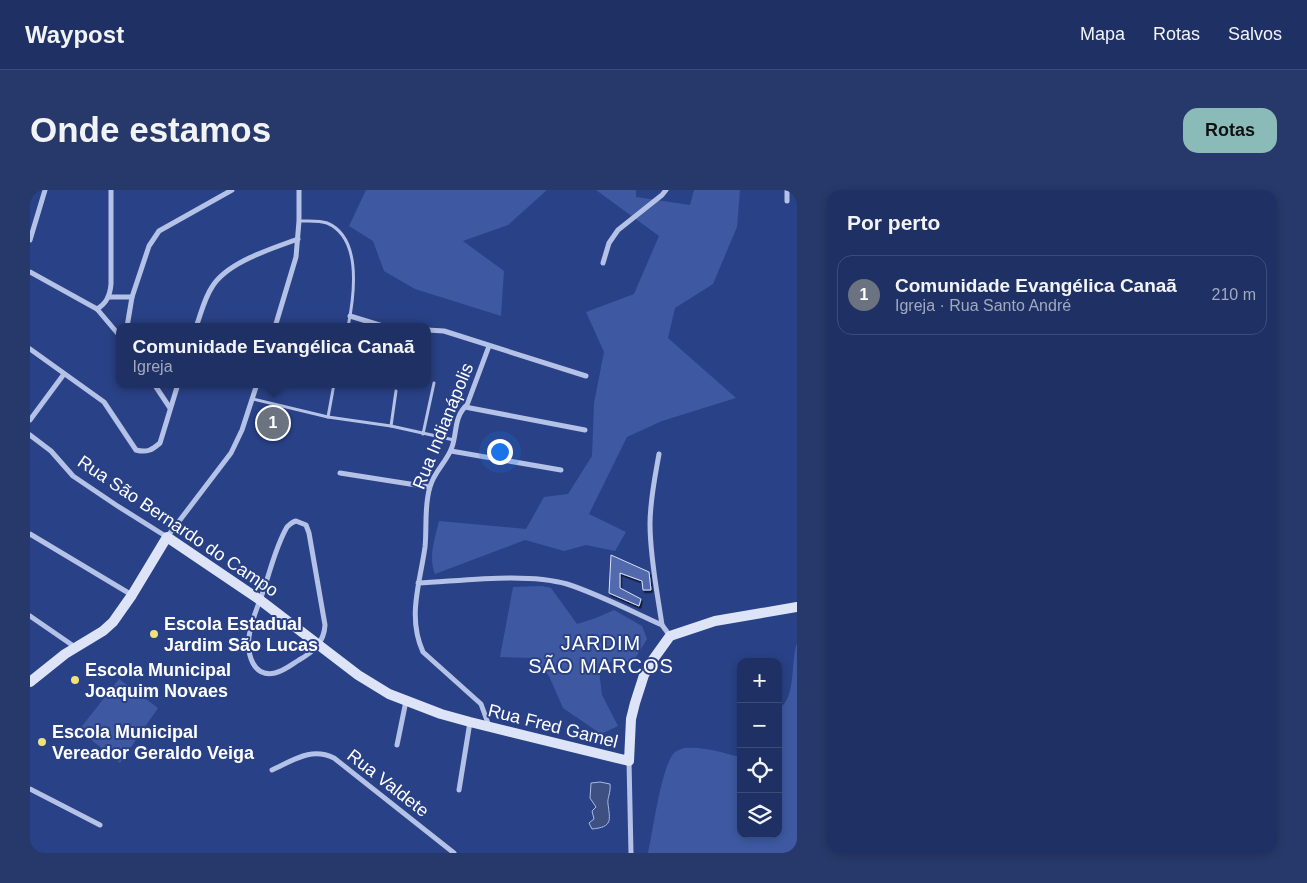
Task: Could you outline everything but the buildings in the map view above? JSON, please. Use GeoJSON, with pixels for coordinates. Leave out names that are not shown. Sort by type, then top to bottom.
{"type":"FeatureCollection","features":[{"type":"Feature","properties":{"kind":"street"},"geometry":{"type":"LineString","coordinates":[[30,240],[45,190]]}},
{"type":"Feature","properties":{"kind":"street"},"geometry":{"type":"LineString","coordinates":[[97,309],[104,305],[111,284],[111,190]]}},
{"type":"Feature","properties":{"kind":"street"},"geometry":{"type":"LineString","coordinates":[[128,323],[132,297],[148,246],[159,232],[232,190]]}},
{"type":"Feature","properties":{"kind":"street"},"geometry":{"type":"LineString","coordinates":[[276,323],[293,270],[300,220],[299,190]]}},
{"type":"Feature","properties":{"kind":"street"},"geometry":{"type":"LineString","coordinates":[[602,263],[609,243],[618,230],[666,190]]}},
{"type":"Feature","properties":{"kind":"street"},"geometry":{"type":"LineString","coordinates":[[787,190],[787,201]]}},
{"type":"Feature","properties":{"kind":"street"},"geometry":{"type":"LineString","coordinates":[[197,323],[212,286],[220,277],[253,257],[298,239]]}},
{"type":"Feature","properties":{"kind":"street"},"geometry":{"type":"LineString","coordinates":[[30,272],[97,309],[116,331]]}},
{"type":"Feature","properties":{"kind":"street"},"geometry":{"type":"LineString","coordinates":[[108,297],[132,297]]}},
{"type":"Feature","properties":{"kind":"street"},"geometry":{"type":"LineString","coordinates":[[350,316],[373,323]]}},
{"type":"Feature","properties":{"kind":"street"},"geometry":{"type":"LineString","coordinates":[[431,330],[444,331],[586,376]]}},
{"type":"Feature","properties":{"kind":"street","name":"Rua Indianápolis"},"geometry":{"type":"LineString","coordinates":[[489,346],[478,380],[465,407],[458,416],[451,451],[436,471],[429,487],[425,547],[415,604],[415,623],[418,640],[423,652],[481,704],[489,727]]}},
{"type":"Feature","properties":{"kind":"street"},"geometry":{"type":"LineString","coordinates":[[30,349],[104,402],[136,450],[143,452],[153,450],[160,443],[177,388]]}},
{"type":"Feature","properties":{"kind":"street"},"geometry":{"type":"LineString","coordinates":[[30,420],[64,374]]}},
{"type":"Feature","properties":{"kind":"street"},"geometry":{"type":"LineString","coordinates":[[157,388],[170,408]]}},
{"type":"Feature","properties":{"kind":"street"},"geometry":{"type":"LineString","coordinates":[[30,682],[75,647],[103,631],[112,622],[132,595],[167,537],[231,453],[242,430],[256,388]]}},
{"type":"Feature","properties":{"kind":"street"},"geometry":{"type":"LineString","coordinates":[[465,407],[585,430]]}},
{"type":"Feature","properties":{"kind":"street","name":"Rua São Bernardo do Campo"},"geometry":{"type":"LineString","coordinates":[[30,436],[51,451],[73,476],[260,600],[375,686],[406,701],[470,722]]}},
{"type":"Feature","properties":{"kind":"street"},"geometry":{"type":"LineString","coordinates":[[451,451],[561,470]]}},
{"type":"Feature","properties":{"kind":"street"},"geometry":{"type":"LineString","coordinates":[[659,454],[650,524],[652,555],[662,625],[670,636]]}},
{"type":"Feature","properties":{"kind":"street"},"geometry":{"type":"LineString","coordinates":[[340,473],[429,487]]}},
{"type":"Feature","properties":{"kind":"street"},"geometry":{"type":"LineString","coordinates":[[296,521],[303,523],[309,533],[311,543],[325,625],[323,639],[319,645],[306,656],[282,670],[267,674],[254,666],[249,655],[249,634],[277,548],[288,526],[296,521]]}},
{"type":"Feature","properties":{"kind":"street"},"geometry":{"type":"LineString","coordinates":[[30,534],[132,595]]}},
{"type":"Feature","properties":{"kind":"street"},"geometry":{"type":"LineString","coordinates":[[418,583],[542,579],[567,584],[662,625]]}},
{"type":"Feature","properties":{"kind":"street"},"geometry":{"type":"LineString","coordinates":[[631,853],[629,761],[631,719],[644,675],[652,661],[670,636],[715,621],[797,607]]}},
{"type":"Feature","properties":{"kind":"street"},"geometry":{"type":"LineString","coordinates":[[30,616],[75,647]]}},
{"type":"Feature","properties":{"kind":"street"},"geometry":{"type":"LineString","coordinates":[[397,745],[406,701]]}},
{"type":"Feature","properties":{"kind":"street"},"geometry":{"type":"LineString","coordinates":[[459,790],[470,722]]}},
{"type":"Feature","properties":{"kind":"street","name":"Rua Fred Gamel"},"geometry":{"type":"LineString","coordinates":[[470,722],[629,761]]}},
{"type":"Feature","properties":{"kind":"street","name":"Rua Valdete"},"geometry":{"type":"LineString","coordinates":[[272,770],[304,756],[324,753],[334,758],[454,853]]}},
{"type":"Feature","properties":{"kind":"street"},"geometry":{"type":"LineString","coordinates":[[30,790],[100,825]]}},
{"type":"Feature","properties":{"kind":"lane"},"geometry":{"type":"LineString","coordinates":[[300,220],[330,225],[339,233],[350,250],[354,274],[349,323]]}},
{"type":"Feature","properties":{"kind":"lane"},"geometry":{"type":"LineString","coordinates":[[424,434],[434,383]]}},
{"type":"Feature","properties":{"kind":"lane"},"geometry":{"type":"LineString","coordinates":[[328,417],[333,388]]}},
{"type":"Feature","properties":{"kind":"lane"},"geometry":{"type":"LineString","coordinates":[[391,426],[396,391]]}},
{"type":"Feature","properties":{"kind":"lane"},"geometry":{"type":"LineString","coordinates":[[252,399],[328,417],[391,426],[454,440]]}},
{"type":"Feature","properties":{"kind":"shaded area"},"geometry":{"type":"Polygon","coordinates":[[[366,190],[547,190],[508,225],[463,241],[504,271],[501,316],[415,289],[384,271],[373,241],[349,226],[366,190]]]}},
{"type":"Feature","properties":{"kind":"shaded area"},"geometry":{"type":"Polygon","coordinates":[[[596,190],[636,190],[636,197],[690,205],[694,190],[740,190],[737,227],[713,284],[675,308],[668,338],[736,398],[662,421],[627,437],[589,514],[626,532],[615,551],[586,545],[564,551],[525,540],[435,574],[432,554],[439,521],[526,529],[544,497],[568,494],[592,456],[594,403],[604,352],[586,312],[634,294],[659,236],[596,190]]]}},
{"type":"Feature","properties":{"kind":"shaded area"},"geometry":{"type":"Polygon","coordinates":[[[542,586],[551,588],[577,624],[614,610],[642,626],[647,639],[632,663],[616,658],[599,670],[602,695],[618,726],[601,734],[563,708],[549,676],[535,658],[500,657],[513,587],[542,586]]]}},
{"type":"Feature","properties":{"kind":"shaded area"},"geometry":{"type":"Polygon","coordinates":[[[797,643],[797,853],[648,853],[665,772],[674,753],[684,748],[706,749],[737,756],[737,838],[782,838],[782,706],[791,689],[797,643]]]}},
{"type":"Feature","properties":{"kind":"shaded area"},"geometry":{"type":"Polygon","coordinates":[[[119,679],[158,708],[120,763],[79,730],[119,679]]]}},
{"type":"Feature","properties":{"kind":"shaded area"},"geometry":{"type":"Polygon","coordinates":[[[591,783],[610,784],[608,802],[609,822],[604,826],[592,829],[589,823],[594,819],[592,811],[596,807],[590,798],[591,783]]]}},
{"type":"Feature","properties":{"kind":"place","name":"Comunidade Evangélica Canaã"},"geometry":{"type":"Point","coordinates":[273,423]}},
{"type":"Feature","properties":{"kind":"place","name":"Escola Estadual Jardim São Lucas"},"geometry":{"type":"Point","coordinates":[154,634]}},
{"type":"Feature","properties":{"kind":"place","name":"Escola Municipal Joaquim Novaes"},"geometry":{"type":"Point","coordinates":[75,680]}},
{"type":"Feature","properties":{"kind":"place","name":"Escola Municipal Vereador Geraldo Veiga"},"geometry":{"type":"Point","coordinates":[42,742]}},
{"type":"Feature","properties":{"kind":"district","name":"JARDIM SÃO MARCOS"},"geometry":{"type":"Point","coordinates":[601,654]}}]}
